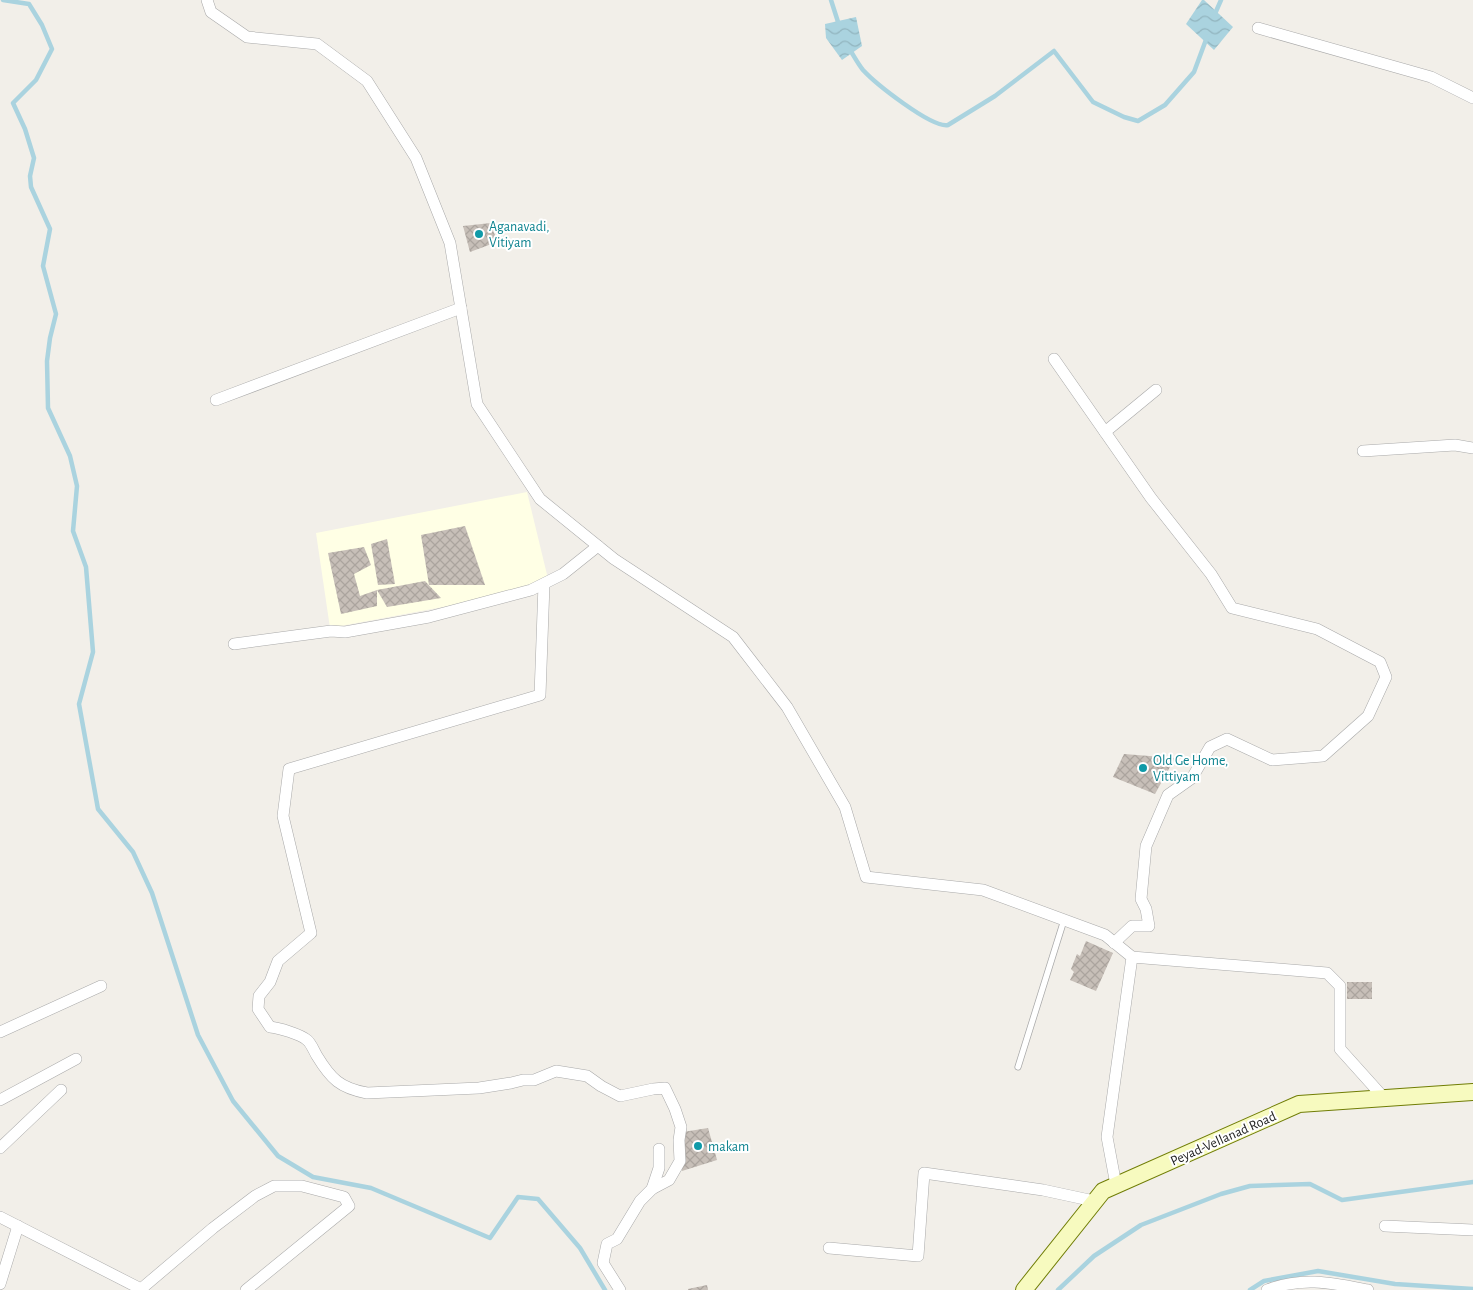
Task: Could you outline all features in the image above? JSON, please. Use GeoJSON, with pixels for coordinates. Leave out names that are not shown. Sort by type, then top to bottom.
{"type":"FeatureCollection","features":[{"type":"Feature","properties":{"kind":"main road","name":"Peyad-Vellanad Road"},"geometry":{"type":"LineString","coordinates":[[1024,1290],[1103,1191],[1299,1104],[1473,1092]]}},
{"type":"Feature","properties":{"kind":"street"},"geometry":{"type":"LineString","coordinates":[[206,0],[211,12],[247,37],[317,44],[367,81],[416,158],[450,243],[477,404],[540,499],[614,560],[733,638],[787,707],[845,807],[866,877],[982,890],[1105,935],[1132,957],[1327,974],[1340,986],[1340,1049],[1384,1098]]}},
{"type":"Feature","properties":{"kind":"street"},"geometry":{"type":"LineString","coordinates":[[1258,28],[1431,77],[1473,98]]}},
{"type":"Feature","properties":{"kind":"street"},"geometry":{"type":"LineString","coordinates":[[216,400],[461,308]]}},
{"type":"Feature","properties":{"kind":"street"},"geometry":{"type":"LineString","coordinates":[[1054,359],[1151,498],[1211,574],[1232,608],[1317,629],[1380,662],[1386,677],[1368,716],[1323,756],[1272,760],[1227,739],[1210,747],[1192,778],[1168,795],[1146,846],[1141,899],[1146,909],[1149,926],[1132,926],[1114,943]]}},
{"type":"Feature","properties":{"kind":"street"},"geometry":{"type":"LineString","coordinates":[[1105,432],[1156,390]]}},
{"type":"Feature","properties":{"kind":"street"},"geometry":{"type":"LineString","coordinates":[[1363,451],[1455,445],[1473,448]]}},
{"type":"Feature","properties":{"kind":"street"},"geometry":{"type":"LineString","coordinates":[[234,644],[331,631],[345,632],[428,617],[531,590],[563,574],[598,546]]}},
{"type":"Feature","properties":{"kind":"street"},"geometry":{"type":"LineString","coordinates":[[544,584],[540,695],[289,769],[283,816],[311,933],[278,962],[270,982],[259,996],[258,1009],[270,1027],[280,1028],[306,1040],[326,1071],[349,1090],[367,1093],[479,1088],[511,1084],[523,1080],[534,1080],[556,1071],[587,1076],[600,1086],[620,1096],[665,1088],[681,1127],[679,1140],[680,1161],[669,1180],[652,1189],[633,1211],[617,1238],[607,1244],[603,1263],[620,1290]]}},
{"type":"Feature","properties":{"kind":"street"},"geometry":{"type":"LineString","coordinates":[[1116,1185],[1107,1137],[1132,957]]}},
{"type":"Feature","properties":{"kind":"street"},"geometry":{"type":"LineString","coordinates":[[0,1032],[101,986]]}},
{"type":"Feature","properties":{"kind":"street"},"geometry":{"type":"LineString","coordinates":[[0,1100],[76,1059]]}},
{"type":"Feature","properties":{"kind":"street"},"geometry":{"type":"LineString","coordinates":[[0,1148],[61,1090]]}},
{"type":"Feature","properties":{"kind":"street"},"geometry":{"type":"LineString","coordinates":[[652,1189],[659,1168],[658,1149]]}},
{"type":"Feature","properties":{"kind":"street"},"geometry":{"type":"LineString","coordinates":[[829,1248],[918,1256],[924,1173],[1043,1190],[1094,1202]]}},
{"type":"Feature","properties":{"kind":"street"},"geometry":{"type":"LineString","coordinates":[[0,1217],[142,1290],[213,1228],[255,1196],[274,1186],[302,1186],[344,1197],[349,1206],[246,1290]]}},
{"type":"Feature","properties":{"kind":"street"},"geometry":{"type":"LineString","coordinates":[[0,1284],[18,1226]]}},
{"type":"Feature","properties":{"kind":"street"},"geometry":{"type":"LineString","coordinates":[[1385,1226],[1473,1230]]}},
{"type":"Feature","properties":{"kind":"street"},"geometry":{"type":"LineString","coordinates":[[1268,1290],[1301,1282],[1325,1282],[1368,1290]]}},
{"type":"Feature","properties":{"kind":"lane"},"geometry":{"type":"LineString","coordinates":[[1018,1067],[1064,920]]}},
{"type":"Feature","properties":{"kind":"shaded area"},"geometry":{"type":"Polygon","coordinates":[[[527,492],[550,587],[330,628],[316,533],[527,492]]]}},
{"type":"Feature","properties":{"kind":"water"},"geometry":{"type":"Polygon","coordinates":[[[1202,0],[1233,27],[1214,50],[1186,24],[1202,0]]]}},
{"type":"Feature","properties":{"kind":"water"},"geometry":{"type":"Polygon","coordinates":[[[856,17],[862,46],[842,60],[826,38],[825,24],[856,17]]]}},
{"type":"Feature","properties":{"kind":"building","name":"Aganavadi, Vitiyam"},"geometry":{"type":"Polygon","coordinates":[[[491,223],[497,242],[470,252],[463,226],[491,223]]]}},
{"type":"Feature","properties":{"kind":"building"},"geometry":{"type":"Polygon","coordinates":[[[465,526],[485,585],[429,585],[421,535],[465,526]]]}},
{"type":"Feature","properties":{"kind":"building"},"geometry":{"type":"Polygon","coordinates":[[[387,539],[395,584],[378,585],[371,544],[387,539]]]}},
{"type":"Feature","properties":{"kind":"building"},"geometry":{"type":"Polygon","coordinates":[[[364,547],[371,565],[354,574],[360,596],[377,590],[377,606],[341,614],[328,553],[364,547]]]}},
{"type":"Feature","properties":{"kind":"building"},"geometry":{"type":"Polygon","coordinates":[[[425,581],[441,598],[387,607],[377,590],[425,581]]]}},
{"type":"Feature","properties":{"kind":"building","name":"Old Ge Home, Vittiyam"},"geometry":{"type":"Polygon","coordinates":[[[1124,754],[1175,758],[1155,794],[1113,777],[1124,754]]]}},
{"type":"Feature","properties":{"kind":"building"},"geometry":{"type":"Polygon","coordinates":[[[1086,941],[1113,953],[1096,991],[1070,980],[1074,972],[1071,969],[1077,954],[1080,956],[1086,941]]]}},
{"type":"Feature","properties":{"kind":"building"},"geometry":{"type":"Polygon","coordinates":[[[1347,982],[1372,982],[1372,999],[1347,999],[1347,982]]]}},
{"type":"Feature","properties":{"kind":"building","name":"makam"},"geometry":{"type":"Polygon","coordinates":[[[708,1128],[717,1160],[682,1171],[683,1132],[708,1128]]]}},
{"type":"Feature","properties":{"kind":"building"},"geometry":{"type":"Polygon","coordinates":[[[707,1285],[708,1290],[688,1290],[688,1289],[707,1285]]]}},
{"type":"Feature","properties":{"kind":"waterway"},"geometry":{"type":"LineString","coordinates":[[3,0],[29,4],[42,25],[52,49],[36,80],[13,103],[25,129],[34,158],[30,176],[31,187],[50,229],[43,266],[56,314],[47,361],[48,408],[70,456],[77,486],[73,531],[86,567],[93,652],[79,704],[98,809],[133,852],[152,893],[198,1035],[233,1101],[278,1156],[313,1177],[371,1188],[490,1238],[518,1197],[538,1199],[580,1248],[605,1290]]}},
{"type":"Feature","properties":{"kind":"waterway"},"geometry":{"type":"LineString","coordinates":[[831,0],[839,25]]}},
{"type":"Feature","properties":{"kind":"waterway"},"geometry":{"type":"LineString","coordinates":[[1214,16],[1221,0]]}},
{"type":"Feature","properties":{"kind":"waterway"},"geometry":{"type":"LineString","coordinates":[[850,50],[863,70],[879,85],[929,120],[940,124],[948,125],[995,96],[1054,51],[1093,102],[1124,117],[1138,121],[1165,105],[1194,72],[1207,37]]}},
{"type":"Feature","properties":{"kind":"waterway"},"geometry":{"type":"LineString","coordinates":[[1058,1290],[1094,1256],[1141,1225],[1221,1194],[1250,1186],[1310,1184],[1342,1200],[1473,1182]]}},
{"type":"Feature","properties":{"kind":"waterway"},"geometry":{"type":"LineString","coordinates":[[1250,1290],[1264,1281],[1318,1271],[1395,1284],[1473,1289]]}},
{"type":"Feature","properties":{"kind":"place","name":"Aganavadi, Vitiyam"},"geometry":{"type":"Point","coordinates":[479,234]}},
{"type":"Feature","properties":{"kind":"place","name":"Old Ge Home, Vittiyam"},"geometry":{"type":"Point","coordinates":[1143,768]}},
{"type":"Feature","properties":{"kind":"place","name":"makam"},"geometry":{"type":"Point","coordinates":[698,1146]}}]}
